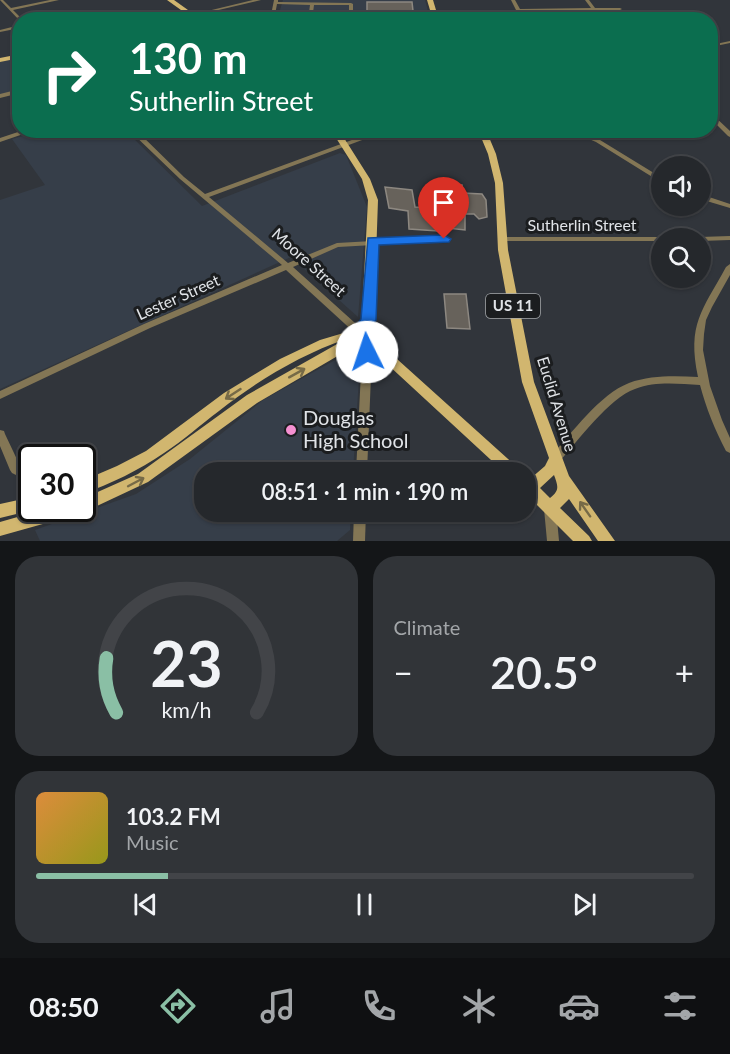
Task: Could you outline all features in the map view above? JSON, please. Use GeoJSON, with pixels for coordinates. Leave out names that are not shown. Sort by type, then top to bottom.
{"type":"FeatureCollection","features":[{"type":"Feature","properties":{"kind":"main road"},"geometry":{"type":"LineString","coordinates":[[170,0],[188,12]]}},
{"type":"Feature","properties":{"kind":"main road"},"geometry":{"type":"LineString","coordinates":[[96,500],[125,487],[167,463],[252,399],[344,347],[360,332],[368,320],[374,209],[370,189],[340,138]]}},
{"type":"Feature","properties":{"kind":"main road","name":"Euclid Avenue"},"geometry":{"type":"LineString","coordinates":[[484,138],[492,153],[499,183],[503,239],[528,382],[566,487],[563,496],[550,507]]}},
{"type":"Feature","properties":{"kind":"main road"},"geometry":{"type":"LineString","coordinates":[[96,482],[136,464],[239,390],[320,344],[335,337],[360,332]]}},
{"type":"Feature","properties":{"kind":"main road","name":"Moore Street"},"geometry":{"type":"LineString","coordinates":[[360,332],[502,462]]}},
{"type":"Feature","properties":{"kind":"main road"},"geometry":{"type":"LineString","coordinates":[[536,480],[550,470],[555,459]]}},
{"type":"Feature","properties":{"kind":"main road"},"geometry":{"type":"LineString","coordinates":[[564,478],[607,541]]}},
{"type":"Feature","properties":{"kind":"main road"},"geometry":{"type":"LineString","coordinates":[[536,494],[584,541]]}},
{"type":"Feature","properties":{"kind":"main road"},"geometry":{"type":"LineString","coordinates":[[0,511],[18,507]]}},
{"type":"Feature","properties":{"kind":"main road"},"geometry":{"type":"LineString","coordinates":[[0,529],[25,522]]}},
{"type":"Feature","properties":{"kind":"street"},"geometry":{"type":"LineString","coordinates":[[1,0],[14,12]]}},
{"type":"Feature","properties":{"kind":"street"},"geometry":{"type":"LineString","coordinates":[[11,9],[57,0]]}},
{"type":"Feature","properties":{"kind":"street"},"geometry":{"type":"LineString","coordinates":[[232,0],[241,4]]}},
{"type":"Feature","properties":{"kind":"street"},"geometry":{"type":"LineString","coordinates":[[213,12],[259,0]]}},
{"type":"Feature","properties":{"kind":"street"},"geometry":{"type":"LineString","coordinates":[[513,0],[518,10],[620,9]]}},
{"type":"Feature","properties":{"kind":"street"},"geometry":{"type":"LineString","coordinates":[[587,0],[596,12]]}},
{"type":"Feature","properties":{"kind":"street"},"geometry":{"type":"LineString","coordinates":[[276,1],[350,3],[351,12]]}},
{"type":"Feature","properties":{"kind":"street"},"geometry":{"type":"LineString","coordinates":[[311,12],[312,3]]}},
{"type":"Feature","properties":{"kind":"street"},"geometry":{"type":"LineString","coordinates":[[718,123],[730,135]]}},
{"type":"Feature","properties":{"kind":"street","name":"Moore Street"},"geometry":{"type":"LineString","coordinates":[[141,138],[360,332]]}},
{"type":"Feature","properties":{"kind":"street"},"geometry":{"type":"LineString","coordinates":[[205,196],[366,138]]}},
{"type":"Feature","properties":{"kind":"street"},"geometry":{"type":"LineString","coordinates":[[594,138],[651,174]]}},
{"type":"Feature","properties":{"kind":"street"},"geometry":{"type":"LineString","coordinates":[[711,200],[730,206]]}},
{"type":"Feature","properties":{"kind":"street"},"geometry":{"type":"LineString","coordinates":[[711,239],[730,238]]}},
{"type":"Feature","properties":{"kind":"street"},"geometry":{"type":"LineString","coordinates":[[373,241],[444,239]]}},
{"type":"Feature","properties":{"kind":"street","name":"Sutherlin Street"},"geometry":{"type":"LineString","coordinates":[[503,239],[651,239]]}},
{"type":"Feature","properties":{"kind":"street","name":"Lester Street"},"geometry":{"type":"LineString","coordinates":[[0,395],[147,326],[337,245],[373,241]]}},
{"type":"Feature","properties":{"kind":"street"},"geometry":{"type":"LineString","coordinates":[[730,267],[708,306],[699,330],[699,348],[705,381],[718,423],[730,448]]}},
{"type":"Feature","properties":{"kind":"street"},"geometry":{"type":"LineString","coordinates":[[360,332],[367,352],[362,462]]}},
{"type":"Feature","properties":{"kind":"street"},"geometry":{"type":"LineString","coordinates":[[555,459],[603,403],[620,390],[651,380],[705,381]]}},
{"type":"Feature","properties":{"kind":"street"},"geometry":{"type":"LineString","coordinates":[[0,434],[16,470]]}},
{"type":"Feature","properties":{"kind":"street"},"geometry":{"type":"LineString","coordinates":[[550,507],[553,541]]}},
{"type":"Feature","properties":{"kind":"street"},"geometry":{"type":"LineString","coordinates":[[357,540],[359,522]]}},
{"type":"Feature","properties":{"kind":"shaded area"},"geometry":{"type":"Polygon","coordinates":[[[283,0],[425,0],[428,12],[315,12],[279,12],[283,0]]]}},
{"type":"Feature","properties":{"kind":"shaded area"},"geometry":{"type":"Polygon","coordinates":[[[12,59],[12,92],[0,95],[0,62],[12,59]]]}},
{"type":"Feature","properties":{"kind":"shaded area"},"geometry":{"type":"Polygon","coordinates":[[[133,138],[202,206],[340,153],[346,155],[367,207],[358,317],[291,257],[0,389],[0,200],[45,185],[12,139],[133,138]]]}},
{"type":"Feature","properties":{"kind":"shaded area","name":"Douglas High School"},"geometry":{"type":"Polygon","coordinates":[[[346,354],[358,356],[360,362],[354,462],[194,462],[194,522],[350,522],[350,530],[337,541],[40,541],[35,530],[57,522],[96,522],[96,508],[136,494],[190,459],[263,400],[346,354]]]}},
{"type":"Feature","properties":{"kind":"building"},"geometry":{"type":"Polygon","coordinates":[[[367,2],[412,2],[413,12],[372,12],[367,11],[367,2]]]}},
{"type":"Feature","properties":{"kind":"building"},"geometry":{"type":"Polygon","coordinates":[[[453,185],[462,185],[463,193],[482,194],[486,200],[487,217],[479,219],[474,214],[465,214],[465,230],[438,227],[438,231],[409,229],[408,211],[389,208],[385,187],[412,190],[415,207],[438,209],[438,198],[453,198],[453,185]]]}},
{"type":"Feature","properties":{"kind":"building"},"geometry":{"type":"Polygon","coordinates":[[[444,294],[466,294],[470,329],[447,328],[444,294]]]}},
{"type":"Feature","properties":{"kind":"place","name":"Douglas High School"},"geometry":{"type":"Point","coordinates":[291,430]}},
{"type":"Feature","properties":{"kind":"route"},"geometry":{"type":"LineString","coordinates":[[367,352],[366,343],[360,332],[368,320],[373,241],[444,239]]}}]}
